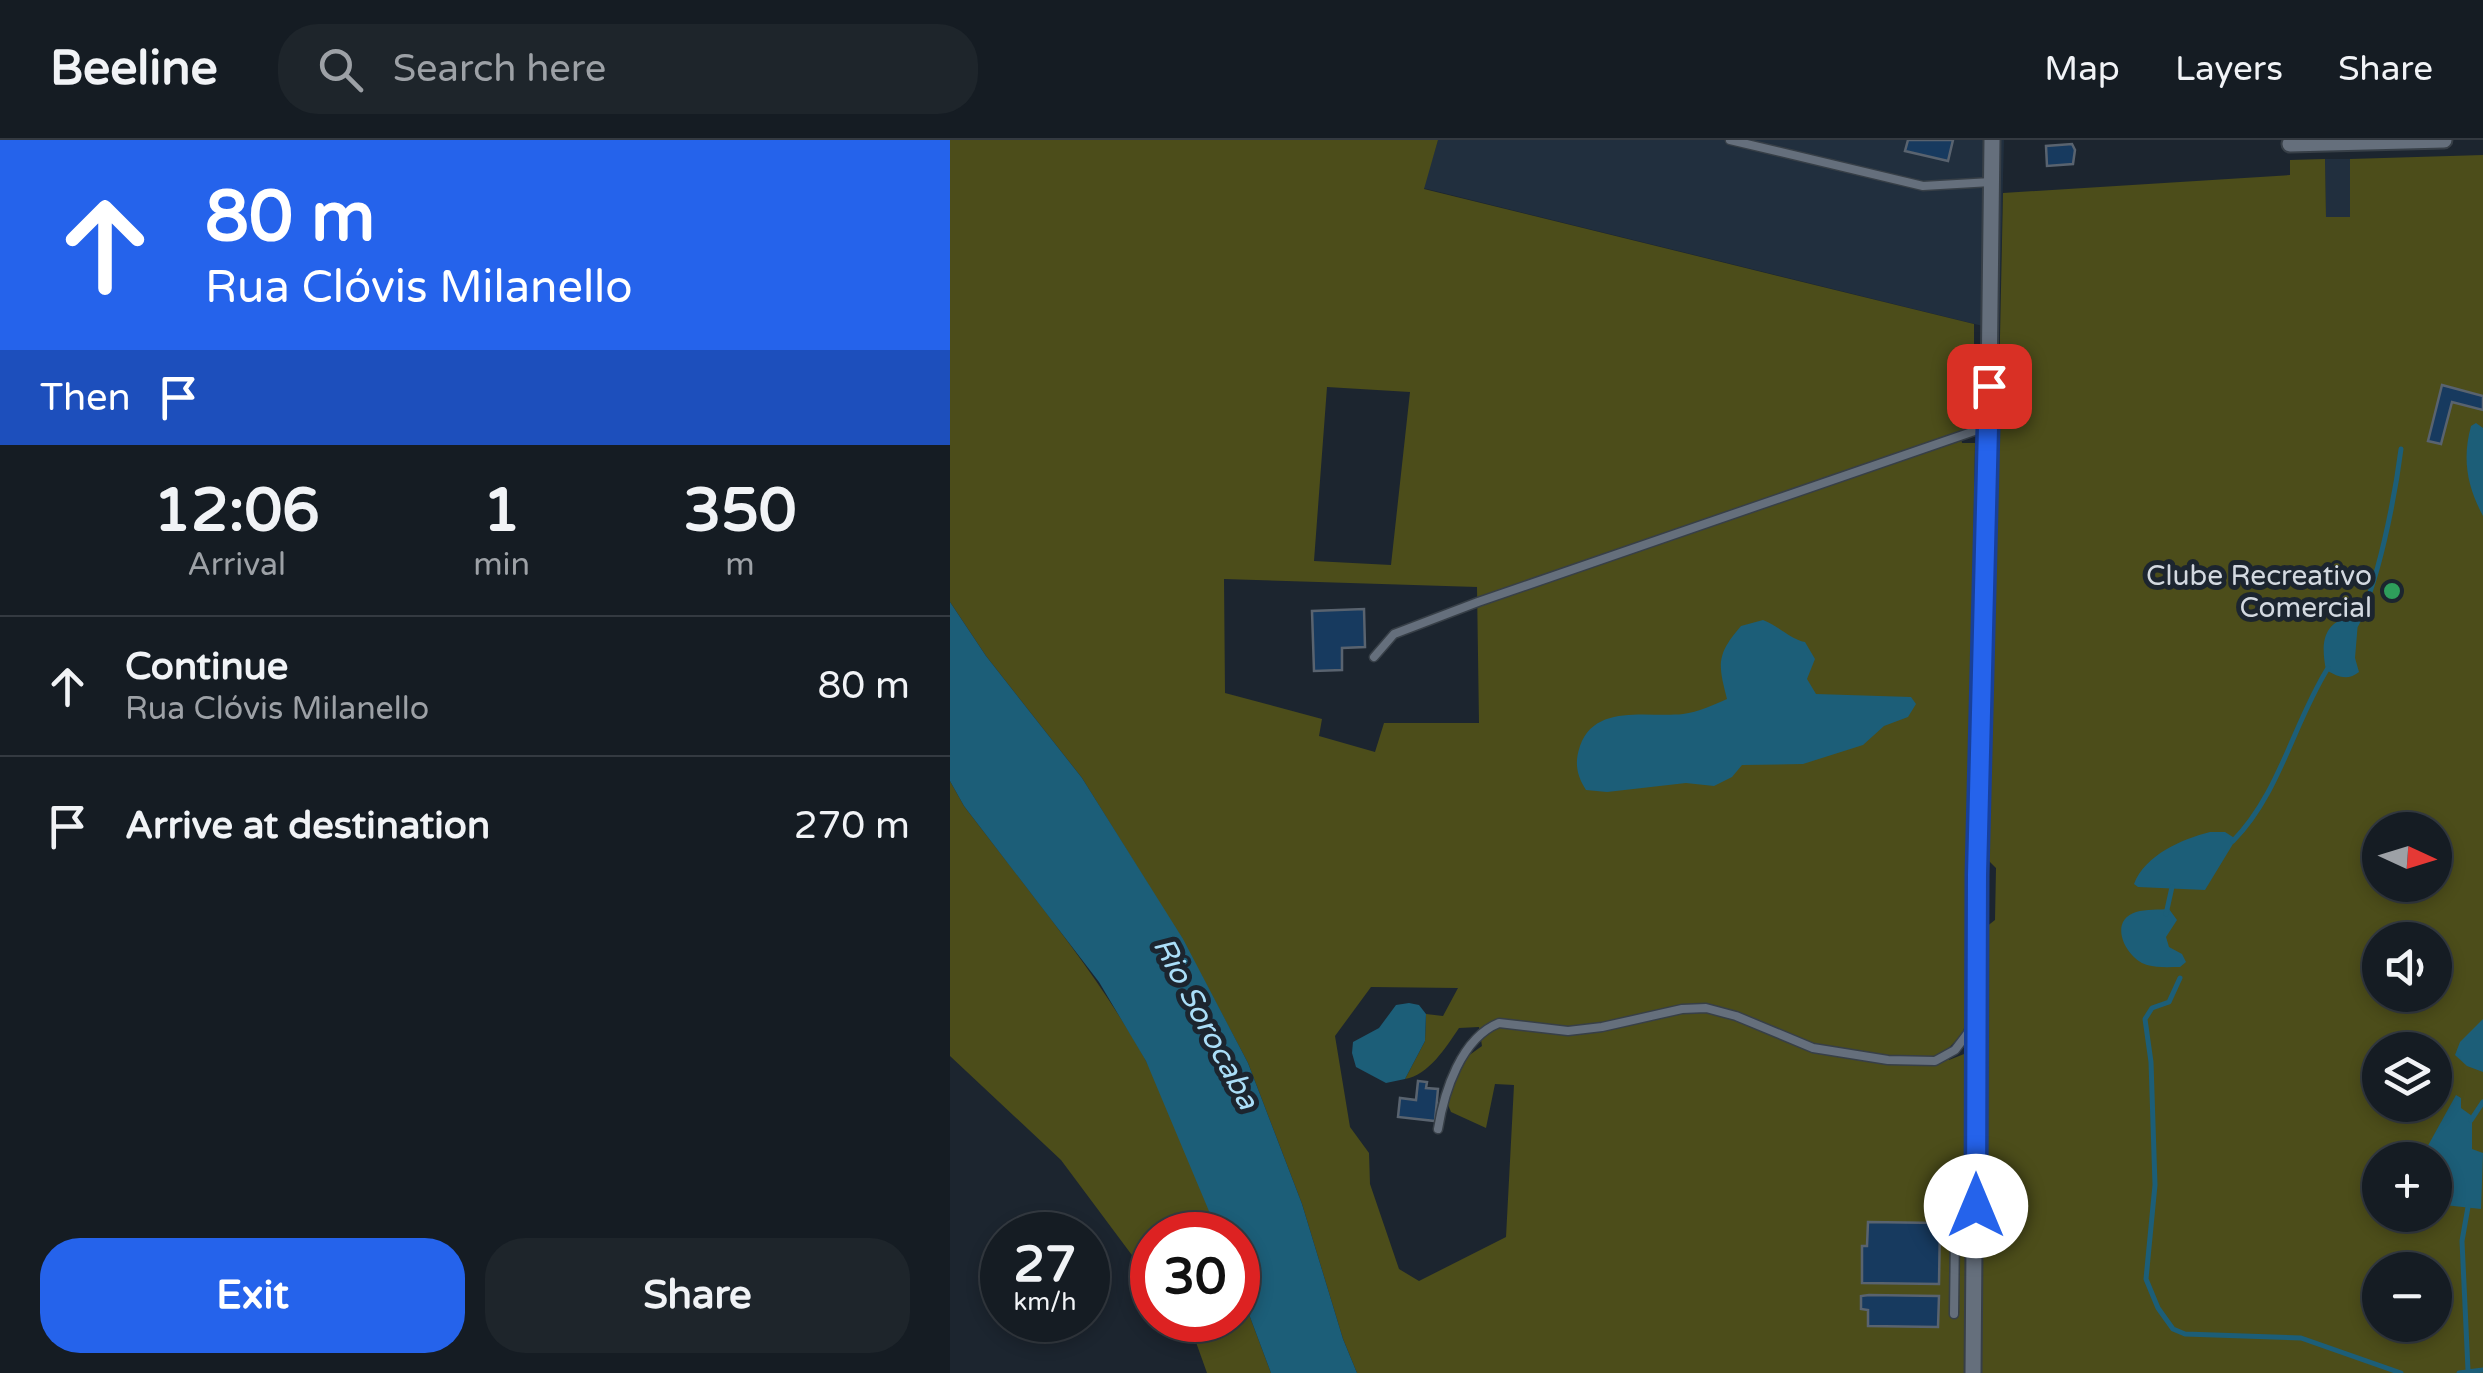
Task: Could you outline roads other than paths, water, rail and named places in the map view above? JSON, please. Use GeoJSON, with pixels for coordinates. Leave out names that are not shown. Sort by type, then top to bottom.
{"type":"FeatureCollection","features":[{"type":"Feature","properties":{"kind":"street"},"geometry":{"type":"LineString","coordinates":[[1973,1373],[1977,875],[1992,140]]}},
{"type":"Feature","properties":{"kind":"street"},"geometry":{"type":"LineString","coordinates":[[2290,144],[2444,140]]}},
{"type":"Feature","properties":{"kind":"lane"},"geometry":{"type":"LineString","coordinates":[[1730,140],[1922,186],[1991,182]]}},
{"type":"Feature","properties":{"kind":"lane"},"geometry":{"type":"LineString","coordinates":[[1374,658],[1394,634],[1988,426]]}},
{"type":"Feature","properties":{"kind":"lane"},"geometry":{"type":"LineString","coordinates":[[1438,1129],[1443,1098],[1465,1054],[1499,1023],[1568,1031],[1706,1008],[1736,1016],[1813,1048],[1888,1060],[1935,1062],[1955,1050],[1977,1022]]}},
{"type":"Feature","properties":{"kind":"lane"},"geometry":{"type":"LineString","coordinates":[[1954,1314],[1955,1232],[1976,1176]]}},
{"type":"Feature","properties":{"kind":"water"},"geometry":{"type":"Polygon","coordinates":[[[2476,423],[2483,428],[2483,516],[2473,494],[2467,461],[2468,438],[2476,423]]]}},
{"type":"Feature","properties":{"kind":"water","name":"Rio Sorocaba"},"geometry":{"type":"Polygon","coordinates":[[[950,602],[986,656],[1082,778],[1183,939],[1248,1063],[1302,1204],[1357,1373],[1271,1373],[1259,1342],[1260,1212],[1209,1212],[1146,1061],[1099,982],[964,806],[950,781],[950,602]]]}},
{"type":"Feature","properties":{"kind":"water"},"geometry":{"type":"Polygon","coordinates":[[[2350,617],[2358,622],[2355,658],[2359,672],[2343,677],[2326,670],[2324,644],[2334,624],[2350,617]]]}},
{"type":"Feature","properties":{"kind":"water"},"geometry":{"type":"Polygon","coordinates":[[[1763,620],[1805,642],[1815,659],[1807,679],[1816,694],[1911,697],[1916,704],[1908,717],[1884,726],[1863,745],[1803,764],[1742,765],[1732,777],[1714,786],[1686,783],[1607,792],[1586,790],[1577,764],[1587,732],[1610,718],[1683,714],[1727,699],[1721,668],[1723,653],[1741,626],[1763,620]]]}},
{"type":"Feature","properties":{"kind":"water"},"geometry":{"type":"Polygon","coordinates":[[[2210,832],[2225,832],[2236,839],[2205,890],[2134,884],[2155,857],[2210,832]]]}},
{"type":"Feature","properties":{"kind":"water"},"geometry":{"type":"Polygon","coordinates":[[[2169,909],[2177,920],[2166,937],[2169,947],[2182,954],[2186,962],[2180,967],[2164,967],[2139,961],[2123,940],[2123,923],[2136,912],[2169,909]]]}},
{"type":"Feature","properties":{"kind":"water"},"geometry":{"type":"Polygon","coordinates":[[[1396,1005],[1419,1005],[1426,1014],[1425,1041],[1405,1079],[1386,1083],[1356,1067],[1353,1042],[1379,1028],[1396,1005]]]}},
{"type":"Feature","properties":{"kind":"water"},"geometry":{"type":"Polygon","coordinates":[[[2483,1019],[2483,1072],[2467,1066],[2455,1055],[2460,1042],[2483,1019]]]}},
{"type":"Feature","properties":{"kind":"water"},"geometry":{"type":"Polygon","coordinates":[[[2456,1095],[2461,1098],[2461,1108],[2472,1116],[2472,1149],[2483,1153],[2481,1209],[2452,1206],[2452,1142],[2430,1142],[2441,1122],[2452,1122],[2456,1095]]]}},
{"type":"Feature","properties":{"kind":"waterway"},"geometry":{"type":"LineString","coordinates":[[2356,625],[2378,565],[2401,449]]}},
{"type":"Feature","properties":{"kind":"waterway"},"geometry":{"type":"LineString","coordinates":[[2233,841],[2263,802],[2328,668]]}},
{"type":"Feature","properties":{"kind":"waterway"},"geometry":{"type":"LineString","coordinates":[[2166,914],[2172,887]]}},
{"type":"Feature","properties":{"kind":"waterway"},"geometry":{"type":"LineString","coordinates":[[2180,978],[2169,1002],[2152,1008],[2145,1019],[2151,1062],[2155,1185],[2146,1279],[2158,1308],[2173,1329],[2185,1334],[2301,1338],[2401,1373]]}},
{"type":"Feature","properties":{"kind":"waterway"},"geometry":{"type":"LineString","coordinates":[[2471,1120],[2483,1102]]}},
{"type":"Feature","properties":{"kind":"waterway"},"geometry":{"type":"LineString","coordinates":[[2468,1207],[2462,1241],[2468,1370]]}},
{"type":"Feature","properties":{"kind":"waterway"},"geometry":{"type":"LineString","coordinates":[[2459,1373],[2483,1370]]}},
{"type":"Feature","properties":{"kind":"place","name":"Clube Recreativo Comercial"},"geometry":{"type":"Point","coordinates":[2392,591]}}]}
